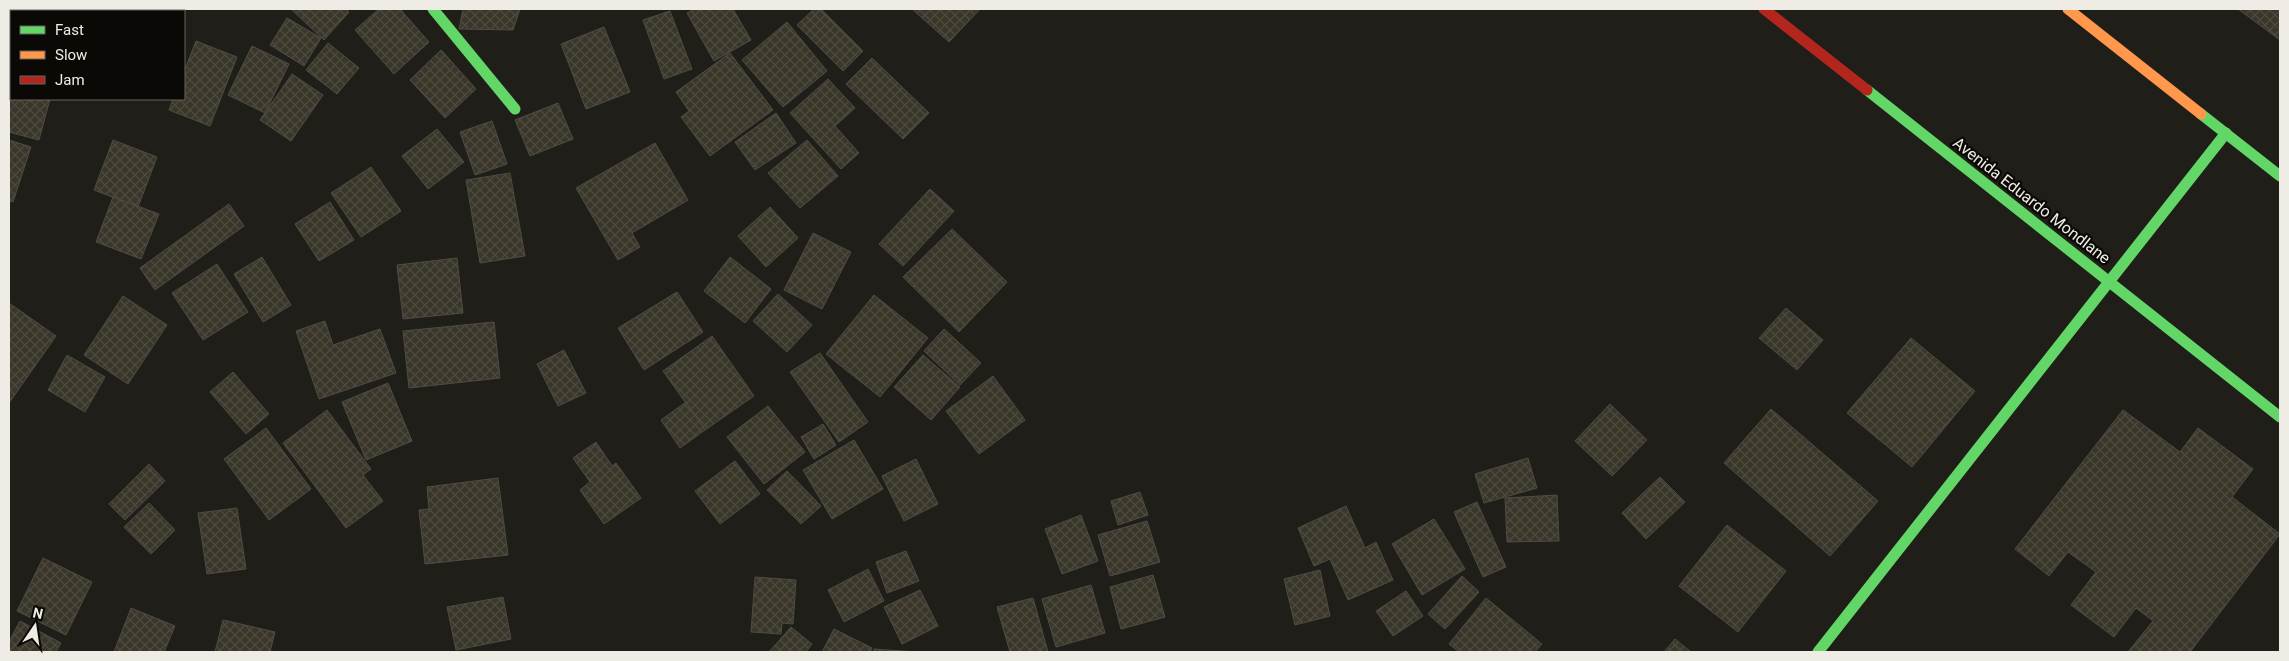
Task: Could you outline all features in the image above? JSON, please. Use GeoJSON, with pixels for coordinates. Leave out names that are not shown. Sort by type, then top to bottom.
{"type":"FeatureCollection","features":[{"type":"Feature","properties":{"kind":"main road"},"geometry":{"type":"LineString","coordinates":[[433,9],[515,108]]}},
{"type":"Feature","properties":{"kind":"main road","name":"Avenida Eduardo Mondlane"},"geometry":{"type":"LineString","coordinates":[[1764,9],[2280,417]]}},
{"type":"Feature","properties":{"kind":"main road"},"geometry":{"type":"LineString","coordinates":[[2068,9],[2280,176]]}},
{"type":"Feature","properties":{"kind":"main road"},"geometry":{"type":"LineString","coordinates":[[1818,652],[2226,133]]}},
{"type":"Feature","properties":{"kind":"building"},"geometry":{"type":"Polygon","coordinates":[[[53,9],[58,10],[28,10],[53,9]]]}},
{"type":"Feature","properties":{"kind":"building"},"geometry":{"type":"Polygon","coordinates":[[[291,9],[346,9],[349,12],[324,40],[291,9]]]}},
{"type":"Feature","properties":{"kind":"building"},"geometry":{"type":"Polygon","coordinates":[[[379,9],[400,9],[429,42],[394,74],[355,30],[379,9]]]}},
{"type":"Feature","properties":{"kind":"building"},"geometry":{"type":"Polygon","coordinates":[[[463,9],[520,9],[513,30],[459,29],[463,9]]]}},
{"type":"Feature","properties":{"kind":"building"},"geometry":{"type":"Polygon","coordinates":[[[695,9],[733,9],[751,40],[714,61],[687,13],[695,9]]]}},
{"type":"Feature","properties":{"kind":"building"},"geometry":{"type":"Polygon","coordinates":[[[814,9],[821,9],[863,51],[843,71],[797,25],[814,9]]]}},
{"type":"Feature","properties":{"kind":"building"},"geometry":{"type":"Polygon","coordinates":[[[912,9],[980,9],[949,42],[912,9]]]}},
{"type":"Feature","properties":{"kind":"building"},"geometry":{"type":"Polygon","coordinates":[[[2238,9],[2280,9],[2280,40],[2238,9]]]}},
{"type":"Feature","properties":{"kind":"building"},"geometry":{"type":"Polygon","coordinates":[[[670,11],[692,69],[664,79],[643,20],[670,11]]]}},
{"type":"Feature","properties":{"kind":"building"},"geometry":{"type":"Polygon","coordinates":[[[287,18],[321,38],[304,66],[270,45],[287,18]]]}},
{"type":"Feature","properties":{"kind":"building"},"geometry":{"type":"Polygon","coordinates":[[[787,22],[827,71],[783,107],[742,60],[787,22]]]}},
{"type":"Feature","properties":{"kind":"building"},"geometry":{"type":"Polygon","coordinates":[[[604,27],[630,92],[586,109],[561,44],[604,27]]]}},
{"type":"Feature","properties":{"kind":"building"},"geometry":{"type":"Polygon","coordinates":[[[196,41],[237,57],[210,126],[169,110],[173,100],[185,100],[185,69],[196,41]]]}},
{"type":"Feature","properties":{"kind":"building"},"geometry":{"type":"Polygon","coordinates":[[[328,43],[359,68],[337,94],[306,70],[328,43]]]}},
{"type":"Feature","properties":{"kind":"building"},"geometry":{"type":"Polygon","coordinates":[[[252,46],[289,64],[265,113],[228,95],[252,46]]]}},
{"type":"Feature","properties":{"kind":"building"},"geometry":{"type":"Polygon","coordinates":[[[441,50],[476,89],[445,118],[410,80],[441,50]]]}},
{"type":"Feature","properties":{"kind":"building"},"geometry":{"type":"Polygon","coordinates":[[[730,53],[773,110],[710,156],[681,117],[689,111],[676,92],[730,53]]]}},
{"type":"Feature","properties":{"kind":"building"},"geometry":{"type":"Polygon","coordinates":[[[872,58],[929,113],[903,139],[846,84],[872,58]]]}},
{"type":"Feature","properties":{"kind":"building"},"geometry":{"type":"Polygon","coordinates":[[[10,73],[10,100],[50,100],[39,140],[9,132],[10,73]]]}},
{"type":"Feature","properties":{"kind":"building"},"geometry":{"type":"Polygon","coordinates":[[[292,74],[323,95],[291,141],[260,120],[292,74]]]}},
{"type":"Feature","properties":{"kind":"building"},"geometry":{"type":"Polygon","coordinates":[[[828,79],[855,108],[835,126],[859,153],[841,169],[790,113],[828,79]]]}},
{"type":"Feature","properties":{"kind":"building"},"geometry":{"type":"Polygon","coordinates":[[[558,103],[573,139],[530,156],[515,120],[558,103]]]}},
{"type":"Feature","properties":{"kind":"building"},"geometry":{"type":"Polygon","coordinates":[[[776,113],[796,143],[755,170],[735,142],[776,113]]]}},
{"type":"Feature","properties":{"kind":"building"},"geometry":{"type":"Polygon","coordinates":[[[492,121],[507,164],[475,175],[460,132],[492,121]]]}},
{"type":"Feature","properties":{"kind":"building"},"geometry":{"type":"Polygon","coordinates":[[[437,129],[464,162],[428,189],[402,156],[437,129]]]}},
{"type":"Feature","properties":{"kind":"building"},"geometry":{"type":"Polygon","coordinates":[[[9,140],[31,147],[13,202],[9,201],[9,140]]]}},
{"type":"Feature","properties":{"kind":"building"},"geometry":{"type":"Polygon","coordinates":[[[113,140],[157,157],[138,207],[94,190],[113,140]]]}},
{"type":"Feature","properties":{"kind":"building"},"geometry":{"type":"Polygon","coordinates":[[[807,140],[838,176],[800,208],[768,173],[807,140]]]}},
{"type":"Feature","properties":{"kind":"building"},"geometry":{"type":"Polygon","coordinates":[[[655,143],[688,200],[632,233],[640,247],[618,260],[576,188],[655,143]]]}},
{"type":"Feature","properties":{"kind":"building"},"geometry":{"type":"Polygon","coordinates":[[[371,167],[401,211],[361,237],[331,193],[371,167]]]}},
{"type":"Feature","properties":{"kind":"building"},"geometry":{"type":"Polygon","coordinates":[[[510,173],[525,256],[480,263],[466,180],[510,173]]]}},
{"type":"Feature","properties":{"kind":"building"},"geometry":{"type":"Polygon","coordinates":[[[930,189],[954,211],[903,266],[879,244],[930,189]]]}},
{"type":"Feature","properties":{"kind":"building"},"geometry":{"type":"Polygon","coordinates":[[[113,197],[159,214],[141,259],[96,242],[113,197]]]}},
{"type":"Feature","properties":{"kind":"building"},"geometry":{"type":"Polygon","coordinates":[[[330,202],[354,240],[319,261],[295,224],[330,202]]]}},
{"type":"Feature","properties":{"kind":"building"},"geometry":{"type":"Polygon","coordinates":[[[229,204],[244,226],[155,290],[140,268],[229,204]]]}},
{"type":"Feature","properties":{"kind":"building"},"geometry":{"type":"Polygon","coordinates":[[[770,207],[798,238],[766,267],[738,236],[770,207]]]}},
{"type":"Feature","properties":{"kind":"building"},"geometry":{"type":"Polygon","coordinates":[[[952,229],[1007,282],[959,332],[903,277],[952,229]]]}},
{"type":"Feature","properties":{"kind":"building"},"geometry":{"type":"Polygon","coordinates":[[[813,233],[851,252],[822,309],[784,290],[813,233]]]}},
{"type":"Feature","properties":{"kind":"building"},"geometry":{"type":"Polygon","coordinates":[[[262,257],[291,305],[263,322],[234,274],[262,257]]]}},
{"type":"Feature","properties":{"kind":"building"},"geometry":{"type":"Polygon","coordinates":[[[730,257],[771,289],[745,323],[704,291],[730,257]]]}},
{"type":"Feature","properties":{"kind":"building"},"geometry":{"type":"Polygon","coordinates":[[[457,258],[463,313],[403,319],[397,265],[457,258]]]}},
{"type":"Feature","properties":{"kind":"building"},"geometry":{"type":"Polygon","coordinates":[[[217,264],[248,312],[203,340],[172,293],[217,264]]]}},
{"type":"Feature","properties":{"kind":"building"},"geometry":{"type":"Polygon","coordinates":[[[677,292],[703,332],[644,370],[618,328],[677,292]]]}},
{"type":"Feature","properties":{"kind":"building"},"geometry":{"type":"Polygon","coordinates":[[[778,294],[812,325],[787,352],[753,321],[778,294]]]}},
{"type":"Feature","properties":{"kind":"building"},"geometry":{"type":"Polygon","coordinates":[[[874,295],[928,338],[880,397],[826,354],[874,295]]]}},
{"type":"Feature","properties":{"kind":"building"},"geometry":{"type":"Polygon","coordinates":[[[123,296],[167,325],[128,384],[84,355],[123,296]]]}},
{"type":"Feature","properties":{"kind":"building"},"geometry":{"type":"Polygon","coordinates":[[[9,303],[56,336],[9,403],[9,303]]]}},
{"type":"Feature","properties":{"kind":"building"},"geometry":{"type":"Polygon","coordinates":[[[1786,308],[1823,340],[1797,370],[1759,338],[1786,308]]]}},
{"type":"Feature","properties":{"kind":"building"},"geometry":{"type":"Polygon","coordinates":[[[325,321],[333,345],[380,329],[396,373],[319,399],[296,331],[325,321]]]}},
{"type":"Feature","properties":{"kind":"building"},"geometry":{"type":"Polygon","coordinates":[[[494,322],[500,378],[409,388],[403,331],[494,322]]]}},
{"type":"Feature","properties":{"kind":"building"},"geometry":{"type":"Polygon","coordinates":[[[944,329],[981,363],[960,385],[924,351],[944,329]]]}},
{"type":"Feature","properties":{"kind":"building"},"geometry":{"type":"Polygon","coordinates":[[[712,336],[754,396],[705,430],[663,371],[712,336]]]}},
{"type":"Feature","properties":{"kind":"building"},"geometry":{"type":"Polygon","coordinates":[[[1911,338],[1975,391],[1912,467],[1847,413],[1911,338]]]}},
{"type":"Feature","properties":{"kind":"building"},"geometry":{"type":"Polygon","coordinates":[[[564,350],[586,393],[558,406],[537,364],[564,350]]]}},
{"type":"Feature","properties":{"kind":"building"},"geometry":{"type":"Polygon","coordinates":[[[820,353],[868,422],[839,442],[790,372],[820,353]]]}},
{"type":"Feature","properties":{"kind":"building"},"geometry":{"type":"Polygon","coordinates":[[[67,355],[105,377],[85,412],[48,390],[67,355]]]}},
{"type":"Feature","properties":{"kind":"building"},"geometry":{"type":"Polygon","coordinates":[[[923,355],[960,387],[931,420],[894,387],[923,355]]]}},
{"type":"Feature","properties":{"kind":"building"},"geometry":{"type":"Polygon","coordinates":[[[233,372],[269,414],[246,434],[210,392],[233,372]]]}},
{"type":"Feature","properties":{"kind":"building"},"geometry":{"type":"Polygon","coordinates":[[[993,376],[1025,420],[979,454],[946,411],[993,376]]]}},
{"type":"Feature","properties":{"kind":"building"},"geometry":{"type":"Polygon","coordinates":[[[388,383],[412,441],[366,460],[342,402],[388,383]]]}},
{"type":"Feature","properties":{"kind":"building"},"geometry":{"type":"Polygon","coordinates":[[[686,402],[705,430],[680,448],[661,420],[686,402]]]}},
{"type":"Feature","properties":{"kind":"building"},"geometry":{"type":"Polygon","coordinates":[[[1610,404],[1647,440],[1612,476],[1575,441],[1610,404]]]}},
{"type":"Feature","properties":{"kind":"building"},"geometry":{"type":"Polygon","coordinates":[[[768,406],[805,452],[764,484],[727,437],[768,406]]]}},
{"type":"Feature","properties":{"kind":"building"},"geometry":{"type":"Polygon","coordinates":[[[1771,409],[1878,501],[1830,556],[1724,463],[1771,409]]]}},
{"type":"Feature","properties":{"kind":"building"},"geometry":{"type":"Polygon","coordinates":[[[327,410],[371,469],[363,475],[383,501],[346,528],[283,443],[327,410]]]}},
{"type":"Feature","properties":{"kind":"building"},"geometry":{"type":"Polygon","coordinates":[[[2123,410],[2180,452],[2198,428],[2253,469],[2232,497],[2280,534],[2190,652],[2128,652],[2153,621],[2136,608],[2114,637],[2071,605],[2096,572],[2068,552],[2049,576],[2015,549],[2123,410]]]}},
{"type":"Feature","properties":{"kind":"building"},"geometry":{"type":"Polygon","coordinates":[[[823,424],[836,445],[814,459],[801,437],[823,424]]]}},
{"type":"Feature","properties":{"kind":"building"},"geometry":{"type":"Polygon","coordinates":[[[266,428],[311,489],[269,520],[224,459],[266,428]]]}},
{"type":"Feature","properties":{"kind":"building"},"geometry":{"type":"Polygon","coordinates":[[[854,440],[883,489],[832,519],[803,470],[854,440]]]}},
{"type":"Feature","properties":{"kind":"building"},"geometry":{"type":"Polygon","coordinates":[[[596,442],[612,466],[616,463],[641,498],[604,524],[580,490],[590,482],[573,458],[596,442]]]}},
{"type":"Feature","properties":{"kind":"building"},"geometry":{"type":"Polygon","coordinates":[[[1528,458],[1537,488],[1484,503],[1475,474],[1528,458]]]}},
{"type":"Feature","properties":{"kind":"building"},"geometry":{"type":"Polygon","coordinates":[[[916,459],[938,504],[904,521],[882,476],[916,459]]]}},
{"type":"Feature","properties":{"kind":"building"},"geometry":{"type":"Polygon","coordinates":[[[735,461],[760,494],[720,524],[695,491],[735,461]]]}},
{"type":"Feature","properties":{"kind":"building"},"geometry":{"type":"Polygon","coordinates":[[[149,464],[165,481],[125,520],[109,504],[149,464]]]}},
{"type":"Feature","properties":{"kind":"building"},"geometry":{"type":"Polygon","coordinates":[[[787,471],[821,506],[801,524],[767,490],[787,471]]]}},
{"type":"Feature","properties":{"kind":"building"},"geometry":{"type":"Polygon","coordinates":[[[1660,477],[1685,502],[1646,539],[1622,513],[1660,477]]]}},
{"type":"Feature","properties":{"kind":"building"},"geometry":{"type":"Polygon","coordinates":[[[498,478],[508,555],[425,564],[419,510],[429,509],[427,487],[498,478]]]}},
{"type":"Feature","properties":{"kind":"building"},"geometry":{"type":"Polygon","coordinates":[[[1140,492],[1148,515],[1118,525],[1111,501],[1140,492]]]}},
{"type":"Feature","properties":{"kind":"building"},"geometry":{"type":"Polygon","coordinates":[[[1557,495],[1559,541],[1507,542],[1505,498],[1557,495]]]}},
{"type":"Feature","properties":{"kind":"building"},"geometry":{"type":"Polygon","coordinates":[[[1477,502],[1506,567],[1483,577],[1454,512],[1477,502]]]}},
{"type":"Feature","properties":{"kind":"building"},"geometry":{"type":"Polygon","coordinates":[[[149,503],[175,530],[151,554],[124,527],[149,503]]]}},
{"type":"Feature","properties":{"kind":"building"},"geometry":{"type":"Polygon","coordinates":[[[1346,506],[1365,548],[1376,542],[1393,580],[1348,600],[1330,559],[1314,566],[1298,528],[1346,506]]]}},
{"type":"Feature","properties":{"kind":"building"},"geometry":{"type":"Polygon","coordinates":[[[237,508],[246,569],[207,574],[198,513],[237,508]]]}},
{"type":"Feature","properties":{"kind":"building"},"geometry":{"type":"Polygon","coordinates":[[[1081,515],[1098,561],[1062,574],[1045,529],[1081,515]]]}},
{"type":"Feature","properties":{"kind":"building"},"geometry":{"type":"Polygon","coordinates":[[[1434,519],[1465,569],[1422,595],[1392,544],[1434,519]]]}},
{"type":"Feature","properties":{"kind":"building"},"geometry":{"type":"Polygon","coordinates":[[[1147,521],[1160,562],[1110,576],[1098,535],[1147,521]]]}},
{"type":"Feature","properties":{"kind":"building"},"geometry":{"type":"Polygon","coordinates":[[[1727,525],[1786,571],[1738,632],[1679,586],[1727,525]]]}},
{"type":"Feature","properties":{"kind":"building"},"geometry":{"type":"Polygon","coordinates":[[[906,551],[919,581],[887,593],[876,562],[906,551]]]}},
{"type":"Feature","properties":{"kind":"building"},"geometry":{"type":"Polygon","coordinates":[[[43,558],[92,582],[66,635],[17,611],[43,558]]]}},
{"type":"Feature","properties":{"kind":"building"},"geometry":{"type":"Polygon","coordinates":[[[868,569],[884,601],[844,622],[828,590],[868,569]]]}},
{"type":"Feature","properties":{"kind":"building"},"geometry":{"type":"Polygon","coordinates":[[[1320,570],[1330,616],[1295,625],[1284,579],[1320,570]]]}},
{"type":"Feature","properties":{"kind":"building"},"geometry":{"type":"Polygon","coordinates":[[[1153,575],[1165,617],[1121,629],[1110,587],[1153,575]]]}},
{"type":"Feature","properties":{"kind":"building"},"geometry":{"type":"Polygon","coordinates":[[[1462,576],[1479,592],[1445,629],[1428,614],[1462,576]]]}},
{"type":"Feature","properties":{"kind":"building"},"geometry":{"type":"Polygon","coordinates":[[[755,577],[796,580],[793,624],[782,623],[781,634],[751,632],[755,577]]]}},
{"type":"Feature","properties":{"kind":"building"},"geometry":{"type":"Polygon","coordinates":[[[1091,585],[1105,633],[1056,647],[1042,599],[1091,585]]]}},
{"type":"Feature","properties":{"kind":"building"},"geometry":{"type":"Polygon","coordinates":[[[920,590],[938,626],[902,644],[884,607],[920,590]]]}},
{"type":"Feature","properties":{"kind":"building"},"geometry":{"type":"Polygon","coordinates":[[[1406,591],[1423,616],[1393,636],[1376,611],[1406,591]]]}},
{"type":"Feature","properties":{"kind":"building"},"geometry":{"type":"Polygon","coordinates":[[[503,597],[511,639],[456,650],[447,607],[503,597]]]}},
{"type":"Feature","properties":{"kind":"building"},"geometry":{"type":"Polygon","coordinates":[[[1033,598],[1048,652],[1010,652],[997,607],[1033,598]]]}},
{"type":"Feature","properties":{"kind":"building"},"geometry":{"type":"Polygon","coordinates":[[[1486,598],[1542,644],[1535,652],[1459,652],[1449,644],[1486,598]]]}},
{"type":"Feature","properties":{"kind":"building"},"geometry":{"type":"Polygon","coordinates":[[[131,608],[175,626],[164,652],[114,652],[131,608]]]}},
{"type":"Feature","properties":{"kind":"building"},"geometry":{"type":"Polygon","coordinates":[[[223,620],[275,632],[270,652],[215,652],[223,620]]]}},
{"type":"Feature","properties":{"kind":"building"},"geometry":{"type":"Polygon","coordinates":[[[20,621],[61,643],[56,652],[9,652],[9,642],[20,621]]]}},
{"type":"Feature","properties":{"kind":"building"},"geometry":{"type":"Polygon","coordinates":[[[791,627],[812,644],[806,652],[769,652],[791,627]]]}},
{"type":"Feature","properties":{"kind":"building"},"geometry":{"type":"Polygon","coordinates":[[[834,629],[872,648],[870,652],[822,652],[834,629]]]}},
{"type":"Feature","properties":{"kind":"building"},"geometry":{"type":"Polygon","coordinates":[[[1675,639],[1691,652],[1664,652],[1675,639]]]}},
{"type":"Feature","properties":{"kind":"building"},"geometry":{"type":"Polygon","coordinates":[[[874,649],[917,652],[874,652],[874,649]]]}},
{"type":"Feature","properties":{"kind":"traffic: fast"},"geometry":{"type":"LineString","coordinates":[[433,9],[515,109]]}},
{"type":"Feature","properties":{"kind":"traffic: fast"},"geometry":{"type":"LineString","coordinates":[[1867,90],[2280,417]]}},
{"type":"Feature","properties":{"kind":"traffic: fast"},"geometry":{"type":"LineString","coordinates":[[2201,114],[2280,176]]}},
{"type":"Feature","properties":{"kind":"traffic: fast"},"geometry":{"type":"LineString","coordinates":[[1818,652],[2226,133]]}},
{"type":"Feature","properties":{"kind":"traffic: slow"},"geometry":{"type":"LineString","coordinates":[[2068,9],[2201,114]]}},
{"type":"Feature","properties":{"kind":"traffic: jam"},"geometry":{"type":"LineString","coordinates":[[1764,9],[1867,90]]}}]}
